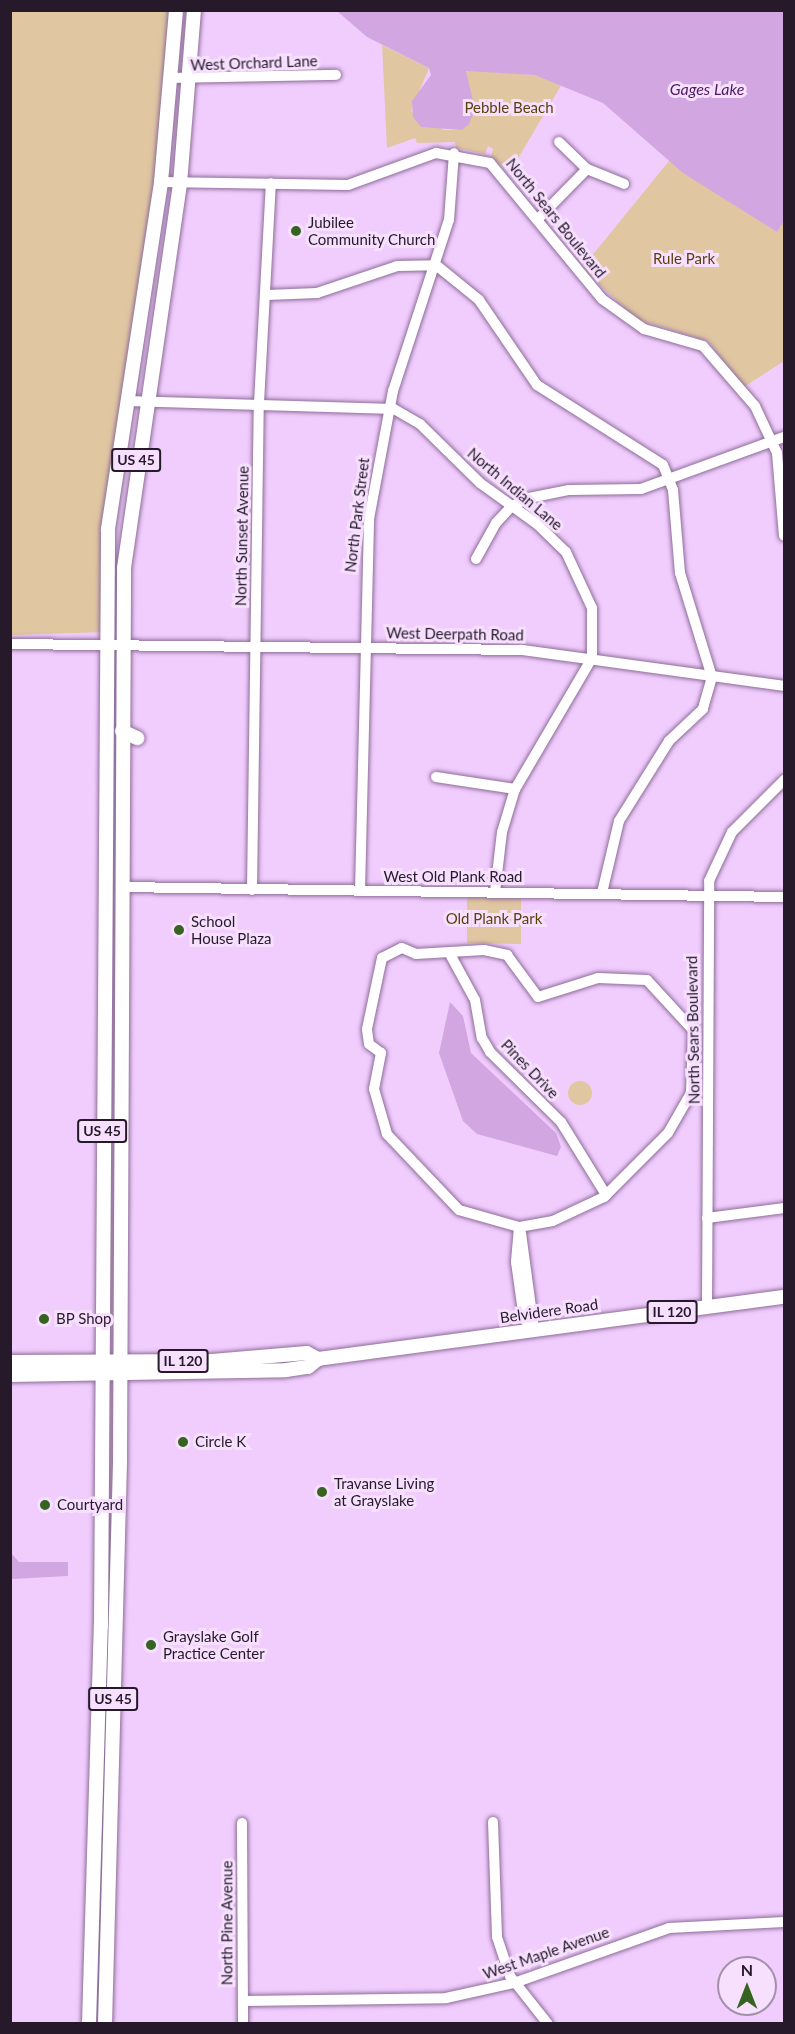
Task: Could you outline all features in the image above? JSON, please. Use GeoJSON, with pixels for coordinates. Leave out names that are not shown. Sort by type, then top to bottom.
{"type":"FeatureCollection","features":[{"type":"Feature","properties":{"kind":"main road","name":"US 45"},"geometry":{"type":"LineString","coordinates":[[89,2024],[101,1626],[104,768],[108,529],[161,182],[173,78],[176,10]]}},
{"type":"Feature","properties":{"kind":"main road","name":"US 45"},"geometry":{"type":"LineString","coordinates":[[105,2024],[119,1368],[124,560],[144,402],[180,184],[194,10]]}},
{"type":"Feature","properties":{"kind":"main road"},"geometry":{"type":"LineString","coordinates":[[104,768],[122,768]]}},
{"type":"Feature","properties":{"kind":"main road","name":"Belvidere Road"},"geometry":{"type":"LineString","coordinates":[[101,1369],[266,1372],[308,1367],[318,1359],[784,1297]]}},
{"type":"Feature","properties":{"kind":"main road","name":"IL 120"},"geometry":{"type":"LineString","coordinates":[[10,1362],[101,1369]]}},
{"type":"Feature","properties":{"kind":"main road"},"geometry":{"type":"LineString","coordinates":[[10,1375],[101,1369]]}},
{"type":"Feature","properties":{"kind":"street","name":"West Orchard Lane"},"geometry":{"type":"LineString","coordinates":[[173,78],[190,81],[336,75]]}},
{"type":"Feature","properties":{"kind":"street"},"geometry":{"type":"LineString","coordinates":[[559,142],[588,169],[624,184]]}},
{"type":"Feature","properties":{"kind":"street","name":"North Sears Boulevard"},"geometry":{"type":"LineString","coordinates":[[161,182],[180,184],[358,184],[416,157],[454,153],[498,168],[616,311],[644,329],[707,348],[755,406],[774,443],[784,536]]}},
{"type":"Feature","properties":{"kind":"street","name":"North Park Street"},"geometry":{"type":"LineString","coordinates":[[360,891],[363,648],[369,519],[388,407],[436,265],[452,204],[454,153]]}},
{"type":"Feature","properties":{"kind":"street"},"geometry":{"type":"LineString","coordinates":[[538,219],[588,169]]}},
{"type":"Feature","properties":{"kind":"street","name":"North Sunset Avenue"},"geometry":{"type":"LineString","coordinates":[[252,890],[259,403],[267,295],[270,183]]}},
{"type":"Feature","properties":{"kind":"street"},"geometry":{"type":"LineString","coordinates":[[267,295],[317,292],[397,266],[436,265],[479,300],[537,385],[577,414],[645,449],[670,480],[680,573],[712,677],[704,709],[669,741],[626,807],[612,838],[602,893]]}},
{"type":"Feature","properties":{"kind":"street","name":"North Indian Lane"},"geometry":{"type":"LineString","coordinates":[[127,401],[388,407],[420,424],[512,506],[537,524],[576,569],[592,608],[592,658]]}},
{"type":"Feature","properties":{"kind":"street"},"geometry":{"type":"LineString","coordinates":[[476,560],[512,506],[543,494],[627,491],[670,480],[774,443],[784,437]]}},
{"type":"Feature","properties":{"kind":"street","name":"West Deerpath Road"},"geometry":{"type":"LineString","coordinates":[[10,644],[106,643],[522,650],[784,686]]}},
{"type":"Feature","properties":{"kind":"street"},"geometry":{"type":"LineString","coordinates":[[495,892],[502,832],[515,789],[592,658]]}},
{"type":"Feature","properties":{"kind":"street"},"geometry":{"type":"LineString","coordinates":[[436,777],[515,789]]}},
{"type":"Feature","properties":{"kind":"street","name":"North Sears Boulevard"},"geometry":{"type":"LineString","coordinates":[[707,1308],[708,896],[712,866],[732,832],[784,780]]}},
{"type":"Feature","properties":{"kind":"street","name":"West Old Plank Road"},"geometry":{"type":"LineString","coordinates":[[122,887],[784,897]]}},
{"type":"Feature","properties":{"kind":"street"},"geometry":{"type":"LineString","coordinates":[[402,948],[451,956],[484,950],[507,955],[538,997],[598,978],[647,980],[693,1030],[691,1093],[669,1133],[606,1195],[553,1221],[519,1227],[459,1210],[387,1134],[374,1089],[381,1053],[369,1044],[367,1029],[382,958],[392,949],[402,948]]}},
{"type":"Feature","properties":{"kind":"street","name":"Pines Drive"},"geometry":{"type":"LineString","coordinates":[[451,956],[476,1000],[482,1038],[490,1052],[561,1122],[606,1195]]}},
{"type":"Feature","properties":{"kind":"street"},"geometry":{"type":"LineString","coordinates":[[707,1218],[784,1208]]}},
{"type":"Feature","properties":{"kind":"street"},"geometry":{"type":"LineString","coordinates":[[519,1227],[516,1262],[524,1319],[534,1329]]}},
{"type":"Feature","properties":{"kind":"street"},"geometry":{"type":"LineString","coordinates":[[493,1822],[494,1915],[514,1983],[548,2024]]}},
{"type":"Feature","properties":{"kind":"street","name":"North Pine Avenue"},"geometry":{"type":"LineString","coordinates":[[242,1823],[243,2024]]}},
{"type":"Feature","properties":{"kind":"street","name":"West Maple Avenue"},"geometry":{"type":"LineString","coordinates":[[243,2001],[418,2001],[514,1983],[669,1928],[784,1922]]}},
{"type":"Feature","properties":{"kind":"green space"},"geometry":{"type":"Polygon","coordinates":[[[10,11],[173,11],[171,85],[130,342],[105,632],[11,635],[10,11]]]}},
{"type":"Feature","properties":{"kind":"green space","name":"Pebble Beach"},"geometry":{"type":"Polygon","coordinates":[[[382,45],[429,68],[411,111],[444,130],[459,130],[475,109],[464,75],[468,70],[535,75],[562,84],[510,172],[491,157],[493,149],[488,146],[485,154],[456,148],[455,142],[417,143],[415,138],[387,148],[382,45]]]}},
{"type":"Feature","properties":{"kind":"green space","name":"Rule Park"},"geometry":{"type":"Polygon","coordinates":[[[669,161],[777,232],[784,221],[784,361],[744,387],[708,341],[636,319],[582,268],[669,161]]]}},
{"type":"Feature","properties":{"kind":"green space","name":"Old Plank Park"},"geometry":{"type":"Polygon","coordinates":[[[467,895],[521,895],[521,944],[467,943],[467,895]]]}},
{"type":"Feature","properties":{"kind":"green space"},"geometry":{"type":"Polygon","coordinates":[[[580,1081],[585,1082],[591,1088],[591,1098],[585,1104],[580,1105],[575,1104],[569,1098],[568,1093],[569,1088],[575,1082],[580,1081]]]}},
{"type":"Feature","properties":{"kind":"water","name":"Gages Lake"},"geometry":{"type":"Polygon","coordinates":[[[337,11],[784,11],[784,221],[777,232],[683,173],[603,103],[535,75],[466,71],[475,109],[469,124],[462,130],[421,127],[413,117],[412,101],[431,75],[429,68],[367,37],[337,11]]]}},
{"type":"Feature","properties":{"kind":"water"},"geometry":{"type":"Polygon","coordinates":[[[450,1002],[463,1016],[471,1053],[556,1133],[561,1147],[557,1156],[477,1134],[463,1121],[439,1053],[450,1002]]]}},
{"type":"Feature","properties":{"kind":"water"},"geometry":{"type":"Polygon","coordinates":[[[11,1553],[19,1562],[68,1562],[68,1576],[11,1579],[11,1553]]]}},
{"type":"Feature","properties":{"kind":"place","name":"Jubilee Community Church"},"geometry":{"type":"Point","coordinates":[296,231]}},
{"type":"Feature","properties":{"kind":"place","name":"School House Plaza"},"geometry":{"type":"Point","coordinates":[179,930]}},
{"type":"Feature","properties":{"kind":"place","name":"BP Shop"},"geometry":{"type":"Point","coordinates":[44,1319]}},
{"type":"Feature","properties":{"kind":"place","name":"Circle K"},"geometry":{"type":"Point","coordinates":[183,1442]}},
{"type":"Feature","properties":{"kind":"place","name":"Travanse Living at Grayslake"},"geometry":{"type":"Point","coordinates":[322,1492]}},
{"type":"Feature","properties":{"kind":"place","name":"Courtyard"},"geometry":{"type":"Point","coordinates":[45,1505]}},
{"type":"Feature","properties":{"kind":"place","name":"Grayslake Golf Practice Center"},"geometry":{"type":"Point","coordinates":[151,1645]}}]}
